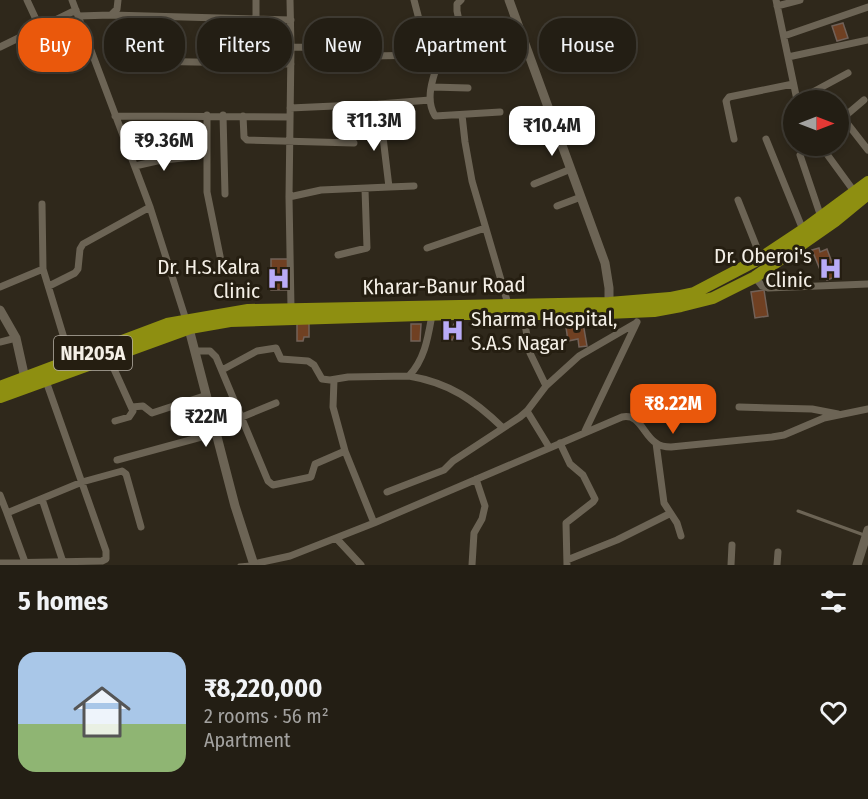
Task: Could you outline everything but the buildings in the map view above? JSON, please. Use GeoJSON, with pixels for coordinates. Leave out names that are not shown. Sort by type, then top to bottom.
{"type":"FeatureCollection","features":[{"type":"Feature","properties":{"kind":"highway","name":"Kharar-Banur Road"},"geometry":{"type":"LineString","coordinates":[[0,387],[26,382],[71,361],[167,324],[188,324],[248,310],[508,304],[609,308],[638,312],[670,298],[694,293],[761,258],[821,217],[861,196],[868,182]]}},
{"type":"Feature","properties":{"kind":"highway","name":"NH205A"},"geometry":{"type":"LineString","coordinates":[[638,312],[681,306],[713,298],[755,277],[835,221],[861,196]]}},
{"type":"Feature","properties":{"kind":"highway","name":"NH205A"},"geometry":{"type":"LineString","coordinates":[[0,397],[26,382],[44,382],[109,358],[188,324],[264,319],[523,313],[609,308]]}},
{"type":"Feature","properties":{"kind":"street"},"geometry":{"type":"LineString","coordinates":[[27,0],[35,18]]}},
{"type":"Feature","properties":{"kind":"street"},"geometry":{"type":"LineString","coordinates":[[72,0],[150,207],[188,324],[235,506],[253,564],[283,558],[374,523],[585,431],[628,415],[634,417],[656,443],[664,503],[681,536]]}},
{"type":"Feature","properties":{"kind":"street"},"geometry":{"type":"LineString","coordinates":[[111,15],[117,9],[118,0]]}},
{"type":"Feature","properties":{"kind":"street"},"geometry":{"type":"LineString","coordinates":[[256,0],[256,18]]}},
{"type":"Feature","properties":{"kind":"street"},"geometry":{"type":"LineString","coordinates":[[290,0],[291,18]]}},
{"type":"Feature","properties":{"kind":"street"},"geometry":{"type":"LineString","coordinates":[[414,0],[419,18]]}},
{"type":"Feature","properties":{"kind":"street"},"geometry":{"type":"LineString","coordinates":[[459,18],[457,4],[461,0]]}},
{"type":"Feature","properties":{"kind":"street"},"geometry":{"type":"LineString","coordinates":[[510,0],[516,18]]}},
{"type":"Feature","properties":{"kind":"street"},"geometry":{"type":"LineString","coordinates":[[795,90],[777,3],[800,0]]}},
{"type":"Feature","properties":{"kind":"street"},"geometry":{"type":"LineString","coordinates":[[784,36],[868,7]]}},
{"type":"Feature","properties":{"kind":"street"},"geometry":{"type":"LineString","coordinates":[[65,18],[77,13],[220,18]]}},
{"type":"Feature","properties":{"kind":"street"},"geometry":{"type":"LineString","coordinates":[[0,47],[18,38]]}},
{"type":"Feature","properties":{"kind":"street"},"geometry":{"type":"LineString","coordinates":[[788,57],[868,40]]}},
{"type":"Feature","properties":{"kind":"street"},"geometry":{"type":"LineString","coordinates":[[292,47],[351,48],[371,56],[394,56]]}},
{"type":"Feature","properties":{"kind":"street"},"geometry":{"type":"LineString","coordinates":[[527,51],[605,263],[609,308]]}},
{"type":"Feature","properties":{"kind":"street"},"geometry":{"type":"LineString","coordinates":[[291,72],[289,197],[291,308]]}},
{"type":"Feature","properties":{"kind":"street"},"geometry":{"type":"LineString","coordinates":[[436,72],[430,100],[435,116],[500,112]]}},
{"type":"Feature","properties":{"kind":"street"},"geometry":{"type":"LineString","coordinates":[[817,90],[848,73]]}},
{"type":"Feature","properties":{"kind":"street"},"geometry":{"type":"LineString","coordinates":[[734,139],[726,108],[726,101],[729,97],[793,84]]}},
{"type":"Feature","properties":{"kind":"street"},"geometry":{"type":"LineString","coordinates":[[432,87],[468,88]]}},
{"type":"Feature","properties":{"kind":"street"},"geometry":{"type":"LineString","coordinates":[[849,113],[864,99]]}},
{"type":"Feature","properties":{"kind":"street"},"geometry":{"type":"LineString","coordinates":[[290,108],[430,100]]}},
{"type":"Feature","properties":{"kind":"street"},"geometry":{"type":"LineString","coordinates":[[379,104],[389,187]]}},
{"type":"Feature","properties":{"kind":"street"},"geometry":{"type":"LineString","coordinates":[[207,115],[207,192],[221,261]]}},
{"type":"Feature","properties":{"kind":"street"},"geometry":{"type":"LineString","coordinates":[[223,115],[225,194]]}},
{"type":"Feature","properties":{"kind":"street"},"geometry":{"type":"LineString","coordinates":[[462,115],[468,164],[508,304]]}},
{"type":"Feature","properties":{"kind":"street"},"geometry":{"type":"LineString","coordinates":[[115,116],[290,117]]}},
{"type":"Feature","properties":{"kind":"street"},"geometry":{"type":"LineString","coordinates":[[243,116],[244,137],[247,140],[354,143]]}},
{"type":"Feature","properties":{"kind":"street"},"geometry":{"type":"LineString","coordinates":[[849,129],[868,150]]}},
{"type":"Feature","properties":{"kind":"street"},"geometry":{"type":"LineString","coordinates":[[766,139],[803,230]]}},
{"type":"Feature","properties":{"kind":"street"},"geometry":{"type":"LineString","coordinates":[[800,156],[821,217]]}},
{"type":"Feature","properties":{"kind":"street"},"geometry":{"type":"LineString","coordinates":[[829,156],[861,196]]}},
{"type":"Feature","properties":{"kind":"street"},"geometry":{"type":"LineString","coordinates":[[135,166],[157,160],[190,157]]}},
{"type":"Feature","properties":{"kind":"street"},"geometry":{"type":"LineString","coordinates":[[534,184],[571,169]]}},
{"type":"Feature","properties":{"kind":"street"},"geometry":{"type":"LineString","coordinates":[[289,197],[321,190],[414,186]]}},
{"type":"Feature","properties":{"kind":"street"},"geometry":{"type":"LineString","coordinates":[[338,255],[367,249],[365,189]]}},
{"type":"Feature","properties":{"kind":"street"},"geometry":{"type":"LineString","coordinates":[[556,206],[581,197]]}},
{"type":"Feature","properties":{"kind":"street"},"geometry":{"type":"LineString","coordinates":[[738,200],[761,258]]}},
{"type":"Feature","properties":{"kind":"street"},"geometry":{"type":"LineString","coordinates":[[42,204],[43,269],[71,361]]}},
{"type":"Feature","properties":{"kind":"street"},"geometry":{"type":"LineString","coordinates":[[49,286],[75,273],[78,269],[80,249],[83,244],[150,207]]}},
{"type":"Feature","properties":{"kind":"street"},"geometry":{"type":"LineString","coordinates":[[428,248],[485,228]]}},
{"type":"Feature","properties":{"kind":"street"},"geometry":{"type":"LineString","coordinates":[[0,287],[43,269]]}},
{"type":"Feature","properties":{"kind":"street"},"geometry":{"type":"LineString","coordinates":[[755,277],[762,286],[768,288],[868,284]]}},
{"type":"Feature","properties":{"kind":"street"},"geometry":{"type":"LineString","coordinates":[[0,310],[16,338],[26,382]]}},
{"type":"Feature","properties":{"kind":"street"},"geometry":{"type":"LineString","coordinates":[[387,492],[444,470],[453,461],[527,411],[546,386],[579,356],[638,312]]}},
{"type":"Feature","properties":{"kind":"street"},"geometry":{"type":"LineString","coordinates":[[585,431],[638,312]]}},
{"type":"Feature","properties":{"kind":"street"},"geometry":{"type":"LineString","coordinates":[[523,313],[530,353],[546,386]]}},
{"type":"Feature","properties":{"kind":"street"},"geometry":{"type":"LineString","coordinates":[[409,375],[423,355],[432,315]]}},
{"type":"Feature","properties":{"kind":"street"},"geometry":{"type":"LineString","coordinates":[[0,342],[16,338]]}},
{"type":"Feature","properties":{"kind":"street"},"geometry":{"type":"LineString","coordinates":[[222,370],[257,351],[276,348],[281,359],[308,361],[314,365],[322,379],[409,375],[442,385],[468,398],[503,428]]}},
{"type":"Feature","properties":{"kind":"street"},"geometry":{"type":"LineString","coordinates":[[196,351],[213,353],[268,481],[273,485],[311,477],[315,464],[345,452]]}},
{"type":"Feature","properties":{"kind":"street"},"geometry":{"type":"LineString","coordinates":[[109,358],[132,407],[131,415],[115,421]]}},
{"type":"Feature","properties":{"kind":"street"},"geometry":{"type":"LineString","coordinates":[[334,380],[333,407],[345,452],[374,523]]}},
{"type":"Feature","properties":{"kind":"street"},"geometry":{"type":"LineString","coordinates":[[0,563],[102,561],[106,559],[106,551],[82,482],[44,382]]}},
{"type":"Feature","properties":{"kind":"street"},"geometry":{"type":"LineString","coordinates":[[132,407],[143,406],[152,413],[207,395]]}},
{"type":"Feature","properties":{"kind":"street"},"geometry":{"type":"LineString","coordinates":[[242,417],[276,403]]}},
{"type":"Feature","properties":{"kind":"street"},"geometry":{"type":"LineString","coordinates":[[739,407],[812,409],[840,414]]}},
{"type":"Feature","properties":{"kind":"street"},"geometry":{"type":"LineString","coordinates":[[656,443],[671,447],[766,438],[784,435],[824,418],[868,409]]}},
{"type":"Feature","properties":{"kind":"street"},"geometry":{"type":"LineString","coordinates":[[527,411],[549,447]]}},
{"type":"Feature","properties":{"kind":"street"},"geometry":{"type":"LineString","coordinates":[[117,460],[216,433]]}},
{"type":"Feature","properties":{"kind":"street"},"geometry":{"type":"LineString","coordinates":[[560,442],[570,464],[583,476],[595,498],[594,502],[566,523],[567,563],[669,514]]}},
{"type":"Feature","properties":{"kind":"street"},"geometry":{"type":"LineString","coordinates":[[7,513],[82,482],[122,471],[126,474],[141,527]]}},
{"type":"Feature","properties":{"kind":"street"},"geometry":{"type":"LineString","coordinates":[[471,565],[474,533],[482,519],[485,506],[476,479]]}},
{"type":"Feature","properties":{"kind":"street"},"geometry":{"type":"LineString","coordinates":[[0,495],[25,562]]}},
{"type":"Feature","properties":{"kind":"street"},"geometry":{"type":"LineString","coordinates":[[42,499],[63,562]]}},
{"type":"Feature","properties":{"kind":"street"},"geometry":{"type":"LineString","coordinates":[[857,565],[867,533]]}},
{"type":"Feature","properties":{"kind":"street"},"geometry":{"type":"LineString","coordinates":[[336,538],[361,565]]}},
{"type":"Feature","properties":{"kind":"street"},"geometry":{"type":"LineString","coordinates":[[731,565],[732,545]]}},
{"type":"Feature","properties":{"kind":"street"},"geometry":{"type":"LineString","coordinates":[[777,565],[778,552]]}},
{"type":"Feature","properties":{"kind":"lane"},"geometry":{"type":"LineString","coordinates":[[798,511],[867,533]]}},
{"type":"Feature","properties":{"kind":"lane"},"geometry":{"type":"LineString","coordinates":[[239,565],[253,564]]}},
{"type":"Feature","properties":{"kind":"place","name":"Dr. Oberoi's Clinic"},"geometry":{"type":"Point","coordinates":[830,268]}},
{"type":"Feature","properties":{"kind":"place","name":"Dr. H.S.Kalra Clinic"},"geometry":{"type":"Point","coordinates":[278,279]}},
{"type":"Feature","properties":{"kind":"place","name":"Sharma Hospital, S.A.S Nagar"},"geometry":{"type":"Point","coordinates":[453,331]}}]}
